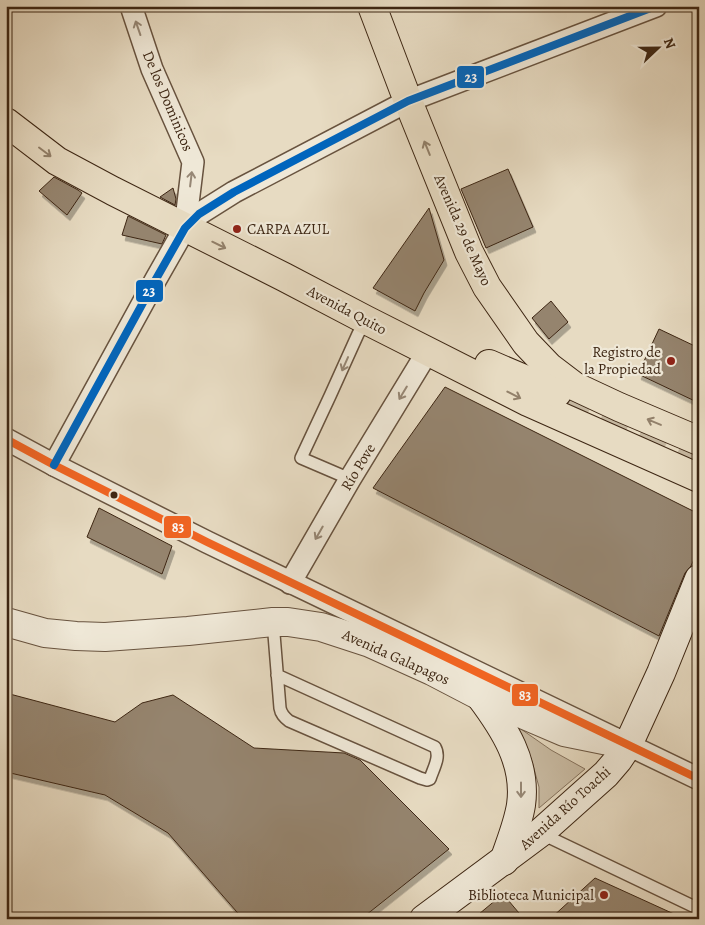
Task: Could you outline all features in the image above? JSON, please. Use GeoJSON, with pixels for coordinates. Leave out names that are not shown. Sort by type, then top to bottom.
{"type":"FeatureCollection","features":[{"type":"Feature","properties":{"kind":"main road","name":"Avenida 29 de Mayo"},"geometry":{"type":"LineString","coordinates":[[372,6],[469,252],[487,287],[526,343],[549,367],[574,386],[618,407],[699,441]]}},
{"type":"Feature","properties":{"kind":"main road","name":"Avenida Quito"},"geometry":{"type":"LineString","coordinates":[[6,122],[57,161],[185,228],[284,276],[528,402],[699,478]]}},
{"type":"Feature","properties":{"kind":"main road"},"geometry":{"type":"LineString","coordinates":[[361,317],[389,322],[554,391],[505,334],[491,314],[481,294],[469,252]]}},
{"type":"Feature","properties":{"kind":"street","name":"De los Dominicos"},"geometry":{"type":"LineString","coordinates":[[131,6],[152,69],[193,162],[185,228]]}},
{"type":"Feature","properties":{"kind":"street"},"geometry":{"type":"LineString","coordinates":[[54,465],[185,228],[199,214],[234,192],[408,101],[656,6]]}},
{"type":"Feature","properties":{"kind":"street","name":"Río Pove"},"geometry":{"type":"LineString","coordinates":[[290,583],[428,351]]}},
{"type":"Feature","properties":{"kind":"street"},"geometry":{"type":"LineString","coordinates":[[6,439],[290,583],[699,780]]}},
{"type":"Feature","properties":{"kind":"street","name":"Avenida Río Toachi"},"geometry":{"type":"LineString","coordinates":[[424,919],[540,833],[606,774],[628,745],[661,673],[699,579]]}},
{"type":"Feature","properties":{"kind":"street","name":"Avenida Galapagos"},"geometry":{"type":"LineString","coordinates":[[6,622],[45,633],[105,637],[273,622],[288,622],[321,627],[370,643],[480,696],[564,732],[628,745]]}},
{"type":"Feature","properties":{"kind":"street"},"geometry":{"type":"LineString","coordinates":[[480,696],[505,731],[517,759],[521,775],[521,804],[504,861]]}},
{"type":"Feature","properties":{"kind":"lane"},"geometry":{"type":"LineString","coordinates":[[350,480],[301,458],[358,334],[361,317]]}},
{"type":"Feature","properties":{"kind":"lane"},"geometry":{"type":"LineString","coordinates":[[273,622],[277,675],[281,713],[289,721],[420,778],[430,779],[438,757],[438,751],[435,747],[277,675]]}},
{"type":"Feature","properties":{"kind":"lane"},"geometry":{"type":"LineString","coordinates":[[540,833],[699,909]]}},
{"type":"Feature","properties":{"kind":"shaded area"},"geometry":{"type":"Polygon","coordinates":[[[508,720],[551,750],[585,769],[539,808],[539,787],[531,758],[508,720]]]}},
{"type":"Feature","properties":{"kind":"building"},"geometry":{"type":"Polygon","coordinates":[[[508,169],[533,227],[486,248],[461,189],[508,169]]]}},
{"type":"Feature","properties":{"kind":"building"},"geometry":{"type":"Polygon","coordinates":[[[54,177],[82,193],[67,215],[39,191],[54,177]]]}},
{"type":"Feature","properties":{"kind":"building"},"geometry":{"type":"Polygon","coordinates":[[[173,188],[176,199],[175,205],[160,197],[173,188]]]}},
{"type":"Feature","properties":{"kind":"building"},"geometry":{"type":"Polygon","coordinates":[[[429,208],[444,260],[415,311],[373,288],[429,208]]]}},
{"type":"Feature","properties":{"kind":"building"},"geometry":{"type":"Polygon","coordinates":[[[128,216],[166,235],[162,244],[122,235],[128,216]]]}},
{"type":"Feature","properties":{"kind":"building"},"geometry":{"type":"Polygon","coordinates":[[[551,301],[568,322],[549,339],[532,318],[551,301]]]}},
{"type":"Feature","properties":{"kind":"building","name":"Registro de la Propiedad"},"geometry":{"type":"Polygon","coordinates":[[[659,329],[699,348],[699,403],[638,374],[659,329]]]}},
{"type":"Feature","properties":{"kind":"building"},"geometry":{"type":"Polygon","coordinates":[[[445,387],[699,514],[699,548],[691,566],[685,573],[659,636],[373,488],[445,387]]]}},
{"type":"Feature","properties":{"kind":"building"},"geometry":{"type":"Polygon","coordinates":[[[99,508],[172,546],[162,574],[87,537],[99,508]]]}},
{"type":"Feature","properties":{"kind":"building"},"geometry":{"type":"Polygon","coordinates":[[[6,693],[115,722],[142,703],[173,695],[254,748],[344,753],[360,760],[449,849],[361,919],[243,919],[168,833],[105,795],[6,772],[6,693]]]}},
{"type":"Feature","properties":{"kind":"building","name":"Biblioteca Municipal"},"geometry":{"type":"Polygon","coordinates":[[[595,878],[685,919],[550,919],[595,878]]]}},
{"type":"Feature","properties":{"kind":"building"},"geometry":{"type":"Polygon","coordinates":[[[503,894],[524,919],[473,919],[503,894]]]}},
{"type":"Feature","properties":{"kind":"tunnel"},"geometry":{"type":"LineString","coordinates":[[565,396],[699,461]]}},
{"type":"Feature","properties":{"kind":"transit line","name":"23"},"geometry":{"type":"LineString","coordinates":[[54,465],[185,228],[199,214],[234,192],[408,101],[656,6]]}},
{"type":"Feature","properties":{"kind":"transit line","name":"83"},"geometry":{"type":"LineString","coordinates":[[6,439],[207,542],[699,779]]}},
{"type":"Feature","properties":{"kind":"place","name":"CARPA AZUL"},"geometry":{"type":"Point","coordinates":[237,229]}},
{"type":"Feature","properties":{"kind":"place","name":"Registro de la Propiedad"},"geometry":{"type":"Point","coordinates":[671,361]}},
{"type":"Feature","properties":{"kind":"place","name":"Biblioteca Municipal"},"geometry":{"type":"Point","coordinates":[604,895]}}]}
